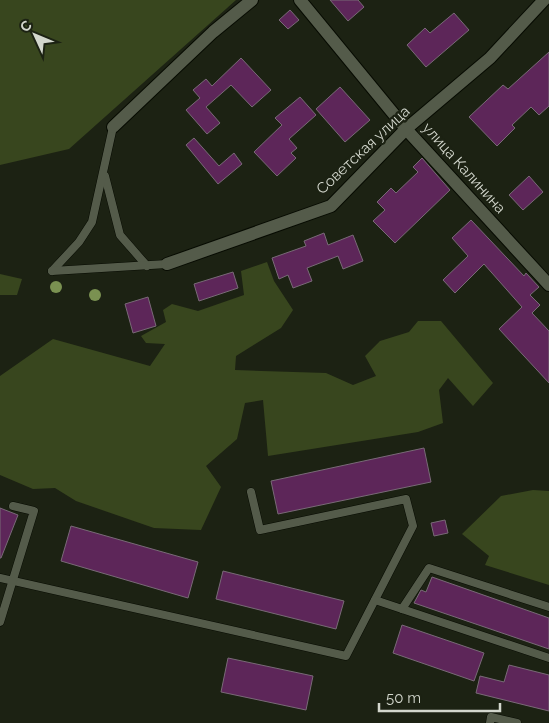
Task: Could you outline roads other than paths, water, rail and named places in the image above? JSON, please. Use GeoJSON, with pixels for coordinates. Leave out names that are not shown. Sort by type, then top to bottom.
{"type":"FeatureCollection","features":[{"type":"Feature","properties":{"kind":"street"},"geometry":{"type":"LineString","coordinates":[[113,127],[213,32],[252,0]]}},
{"type":"Feature","properties":{"kind":"street","name":"улица Калинина"},"geometry":{"type":"LineString","coordinates":[[300,0],[406,129],[549,285]]}},
{"type":"Feature","properties":{"kind":"street","name":"Советская улица"},"geometry":{"type":"LineString","coordinates":[[167,264],[331,206],[406,129],[490,58],[544,0]]}},
{"type":"Feature","properties":{"kind":"lane"},"geometry":{"type":"LineString","coordinates":[[113,127],[92,222],[79,242],[52,271],[167,264]]}},
{"type":"Feature","properties":{"kind":"lane"},"geometry":{"type":"LineString","coordinates":[[104,174],[120,235],[147,266]]}},
{"type":"Feature","properties":{"kind":"lane"},"geometry":{"type":"LineString","coordinates":[[0,578],[346,656],[414,526],[406,498],[260,530],[251,492]]}},
{"type":"Feature","properties":{"kind":"lane"},"geometry":{"type":"LineString","coordinates":[[0,622],[34,512],[13,506]]}},
{"type":"Feature","properties":{"kind":"lane"},"geometry":{"type":"LineString","coordinates":[[402,609],[429,568],[549,607]]}},
{"type":"Feature","properties":{"kind":"lane"},"geometry":{"type":"LineString","coordinates":[[375,600],[549,658]]}},
{"type":"Feature","properties":{"kind":"lane"},"geometry":{"type":"LineString","coordinates":[[490,723],[491,716],[517,723]]}}]}
